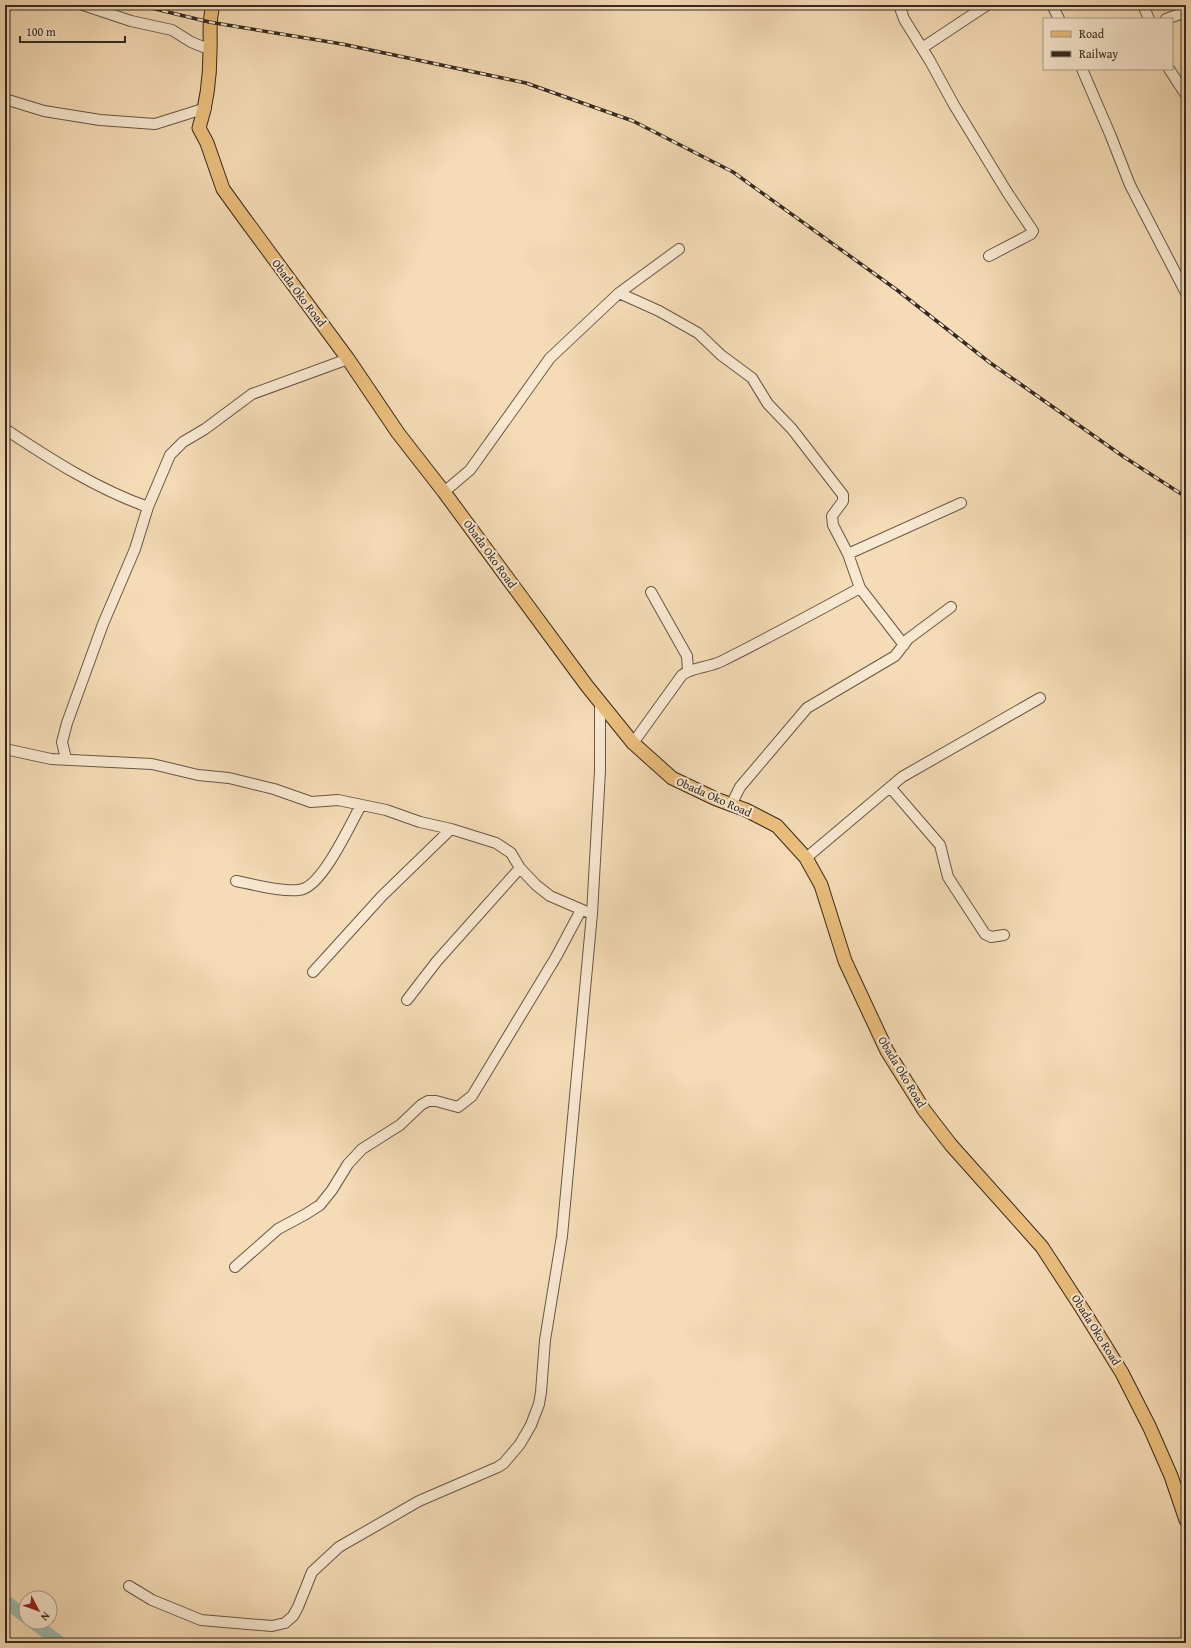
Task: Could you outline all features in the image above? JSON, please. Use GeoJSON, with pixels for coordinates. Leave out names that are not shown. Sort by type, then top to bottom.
{"type":"FeatureCollection","features":[{"type":"Feature","properties":{"kind":"main road","name":"Obada Oko Road"},"geometry":{"type":"LineString","coordinates":[[213,5],[209,22],[210,50],[206,108],[199,128],[207,143],[223,189],[348,359],[398,433],[444,492],[600,703],[633,743],[672,778],[716,799],[746,810],[777,826],[806,858],[821,886],[845,961],[887,1051],[929,1116],[951,1145],[1042,1247],[1083,1310],[1122,1373],[1150,1428],[1171,1476],[1186,1520]]}},
{"type":"Feature","properties":{"kind":"street"},"geometry":{"type":"LineString","coordinates":[[83,5],[131,20],[172,30],[191,42],[210,50]]}},
{"type":"Feature","properties":{"kind":"street"},"geometry":{"type":"LineString","coordinates":[[899,5],[904,19],[1003,185],[1033,231],[1031,234],[989,256]]}},
{"type":"Feature","properties":{"kind":"street"},"geometry":{"type":"LineString","coordinates":[[922,48],[987,5]]}},
{"type":"Feature","properties":{"kind":"street"},"geometry":{"type":"LineString","coordinates":[[1052,5],[1058,18]]}},
{"type":"Feature","properties":{"kind":"street"},"geometry":{"type":"LineString","coordinates":[[1142,5],[1149,18]]}},
{"type":"Feature","properties":{"kind":"street"},"geometry":{"type":"LineString","coordinates":[[1169,18],[1186,12]]}},
{"type":"Feature","properties":{"kind":"street"},"geometry":{"type":"LineString","coordinates":[[1082,70],[1130,185],[1186,293]]}},
{"type":"Feature","properties":{"kind":"street"},"geometry":{"type":"LineString","coordinates":[[1170,70],[1186,95]]}},
{"type":"Feature","properties":{"kind":"street"},"geometry":{"type":"LineString","coordinates":[[5,99],[44,112],[100,120],[155,124],[206,108]]}},
{"type":"Feature","properties":{"kind":"street"},"geometry":{"type":"LineString","coordinates":[[444,492],[470,470],[550,358],[619,293],[679,249]]}},
{"type":"Feature","properties":{"kind":"street"},"geometry":{"type":"LineString","coordinates":[[619,293],[659,310],[698,333],[721,355],[752,378],[768,404],[792,429],[843,495],[843,502],[833,512],[832,520],[848,554],[860,588],[904,645]]}},
{"type":"Feature","properties":{"kind":"street"},"geometry":{"type":"LineString","coordinates":[[51,759],[62,742],[103,624],[135,549],[148,507],[164,465],[170,455],[183,442],[205,429],[252,394],[348,359]]}},
{"type":"Feature","properties":{"kind":"street"},"geometry":{"type":"LineString","coordinates":[[5,430],[40,453],[124,499],[148,507]]}},
{"type":"Feature","properties":{"kind":"street"},"geometry":{"type":"LineString","coordinates":[[848,554],[961,503]]}},
{"type":"Feature","properties":{"kind":"street"},"geometry":{"type":"LineString","coordinates":[[633,743],[682,675],[688,670],[711,666],[764,640],[860,588]]}},
{"type":"Feature","properties":{"kind":"street"},"geometry":{"type":"LineString","coordinates":[[651,592],[687,656],[688,670]]}},
{"type":"Feature","properties":{"kind":"street"},"geometry":{"type":"LineString","coordinates":[[731,805],[740,787],[807,708],[895,656],[908,639],[951,607]]}},
{"type":"Feature","properties":{"kind":"street"},"geometry":{"type":"LineString","coordinates":[[806,858],[902,777],[1040,698]]}},
{"type":"Feature","properties":{"kind":"street"},"geometry":{"type":"LineString","coordinates":[[128,1586],[152,1600],[201,1620],[272,1626],[285,1623],[293,1616],[298,1607],[312,1572],[339,1547],[419,1502],[498,1467],[504,1463],[520,1444],[531,1425],[539,1404],[541,1392],[544,1340],[562,1236],[592,914],[600,771],[600,703]]}},
{"type":"Feature","properties":{"kind":"street"},"geometry":{"type":"LineString","coordinates":[[62,742],[66,759]]}},
{"type":"Feature","properties":{"kind":"street"},"geometry":{"type":"LineString","coordinates":[[5,748],[51,759],[152,764],[198,775],[229,778],[274,789],[311,802],[338,800],[386,810],[420,822],[451,829],[496,843],[511,853],[520,868],[536,885],[550,896],[592,914]]}},
{"type":"Feature","properties":{"kind":"street"},"geometry":{"type":"LineString","coordinates":[[890,787],[940,845],[948,878],[985,934],[991,937],[1004,934]]}},
{"type":"Feature","properties":{"kind":"street"},"geometry":{"type":"LineString","coordinates":[[236,881],[292,890],[303,889],[314,883],[323,873],[361,805]]}},
{"type":"Feature","properties":{"kind":"street"},"geometry":{"type":"LineString","coordinates":[[313,972],[382,896],[451,829]]}},
{"type":"Feature","properties":{"kind":"street"},"geometry":{"type":"LineString","coordinates":[[407,1000],[437,961],[520,868]]}},
{"type":"Feature","properties":{"kind":"street"},"geometry":{"type":"LineString","coordinates":[[235,1267],[278,1229],[306,1214],[320,1204],[332,1190],[348,1164],[362,1149],[400,1125],[421,1105],[428,1101],[436,1101],[458,1107],[472,1096],[556,958],[581,910]]}},
{"type":"Feature","properties":{"kind":"waterway"},"geometry":{"type":"LineString","coordinates":[[5,1601],[18,1611]]}},
{"type":"Feature","properties":{"kind":"waterway"},"geometry":{"type":"LineString","coordinates":[[43,1630],[60,1643]]}},
{"type":"Feature","properties":{"kind":"railway"},"geometry":{"type":"LineString","coordinates":[[139,5],[209,22],[342,44],[526,83],[633,121],[733,172],[897,290],[989,362],[1124,457],[1186,497]]}}]}
